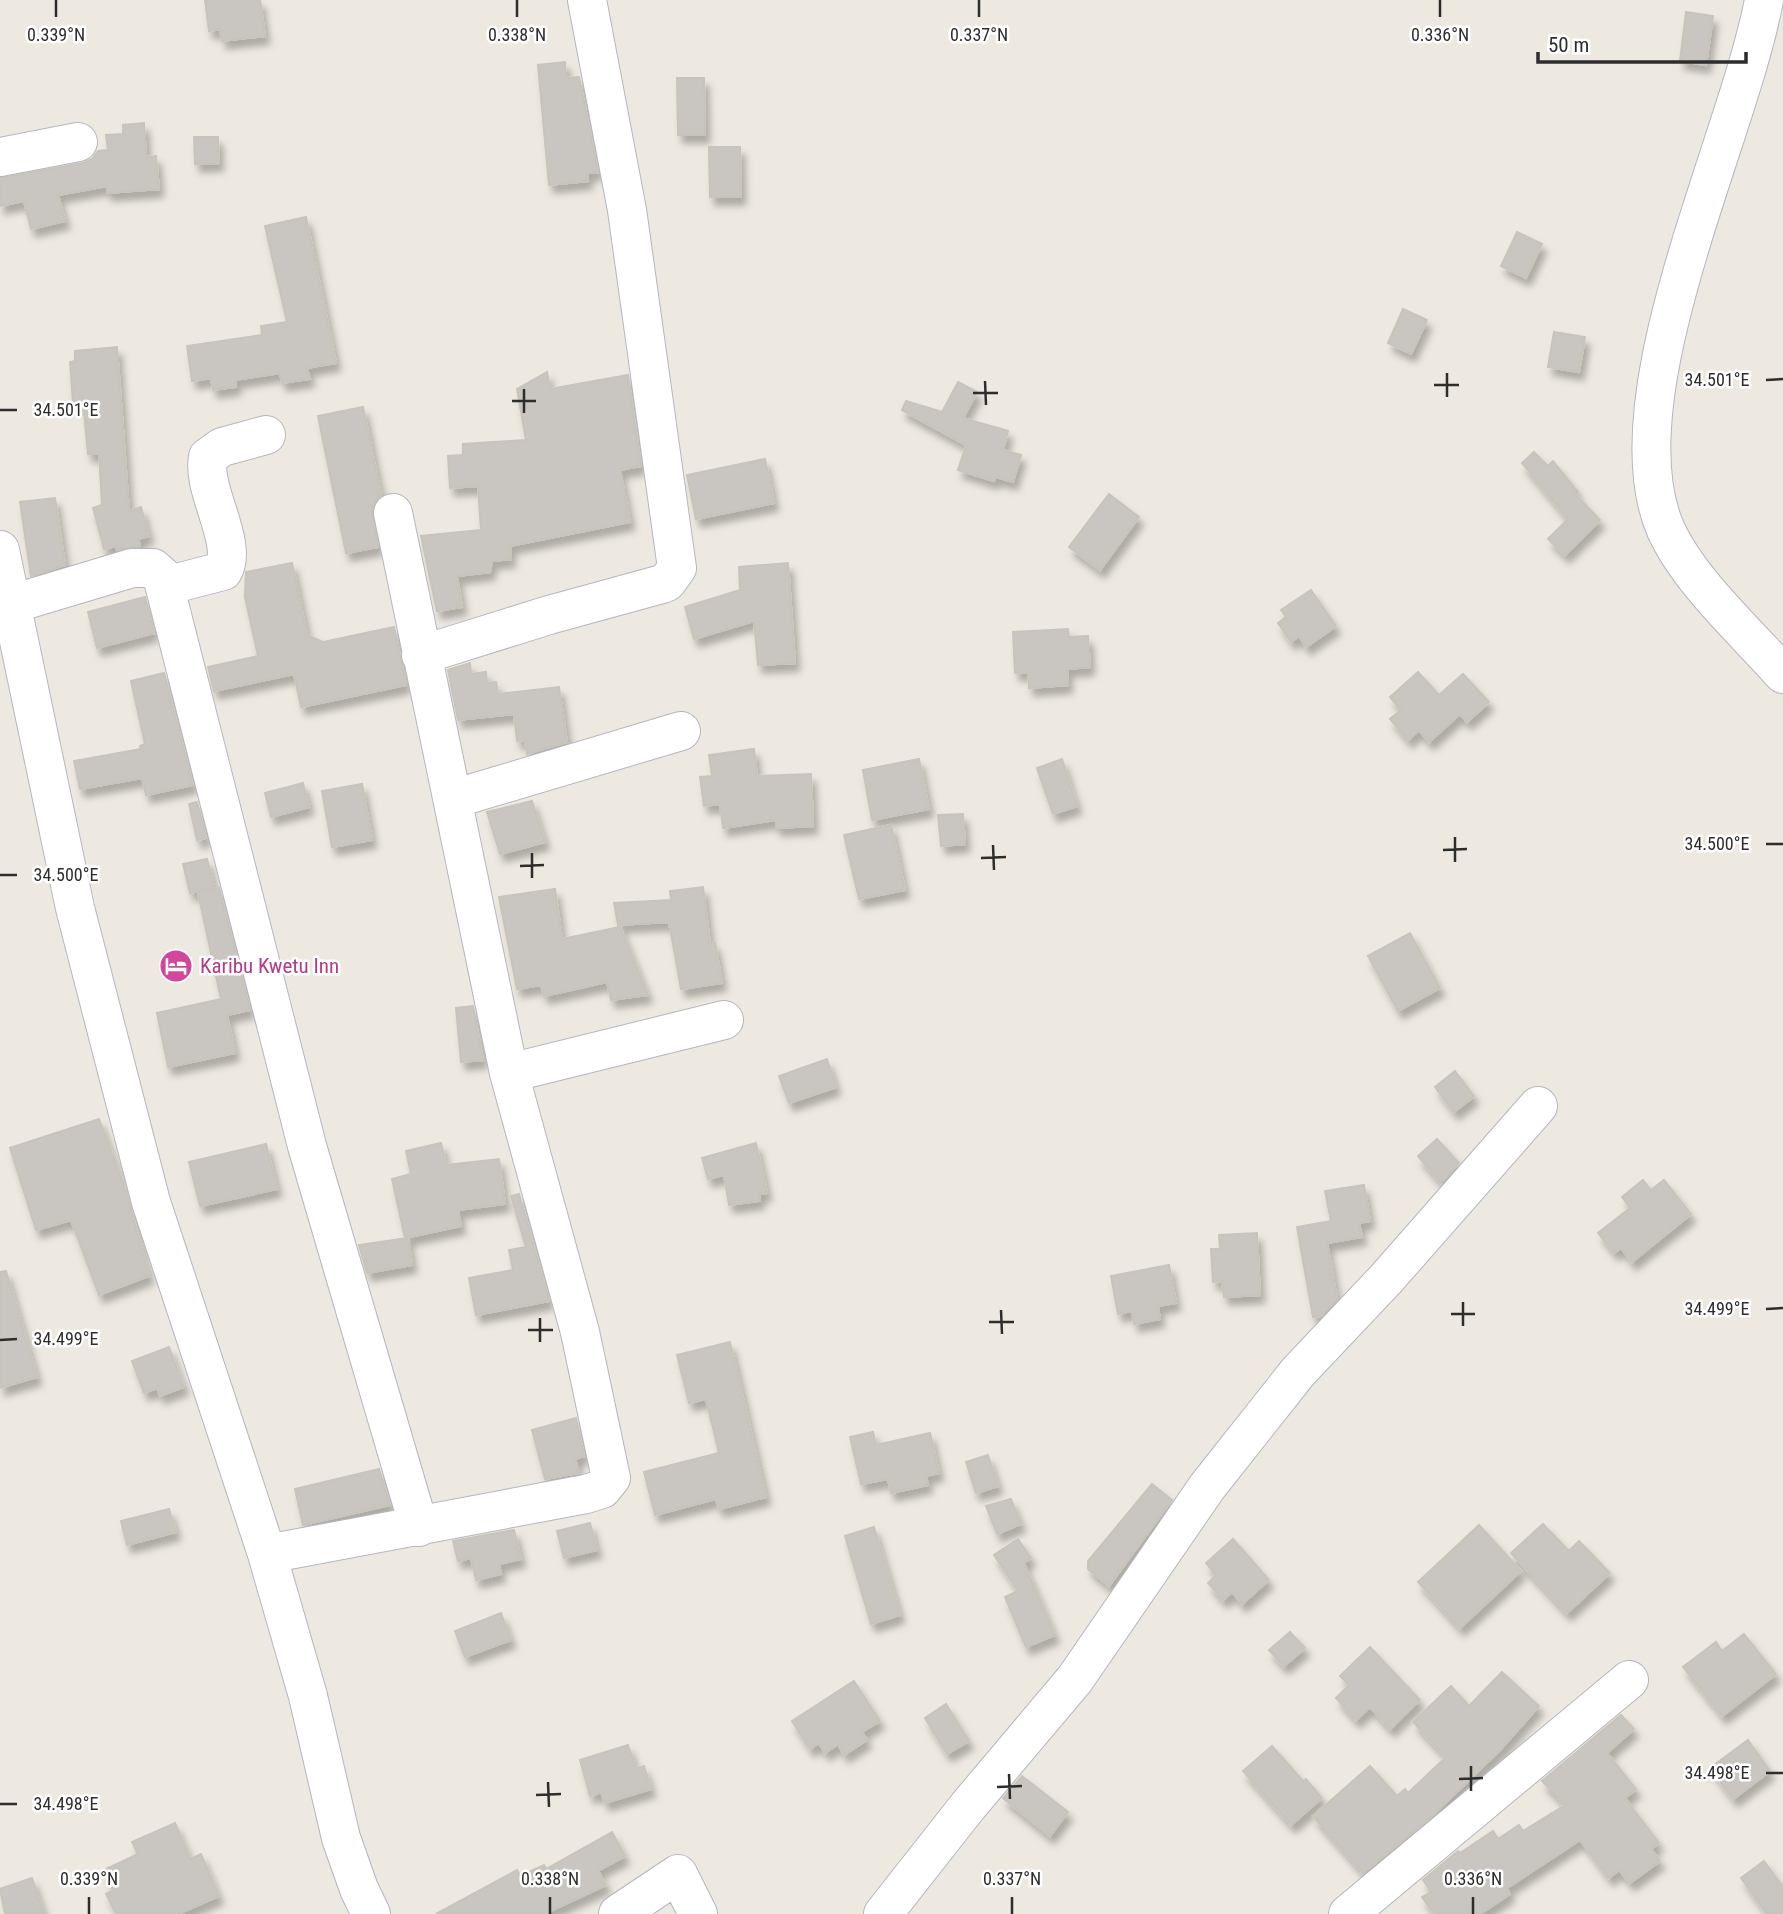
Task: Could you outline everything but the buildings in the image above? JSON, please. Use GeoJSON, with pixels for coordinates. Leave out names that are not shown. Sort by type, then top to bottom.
{"type":"FeatureCollection","features":[{"type":"Feature","properties":{"kind":"street"},"geometry":{"type":"LineString","coordinates":[[421,655],[549,615],[662,584],[667,582],[677,568],[627,210],[587,0]]}},
{"type":"Feature","properties":{"kind":"street"},"geometry":{"type":"LineString","coordinates":[[1764,0],[1731,125],[1679,284],[1656,388],[1650,443],[1654,487],[1666,530],[1690,569],[1783,674]]}},
{"type":"Feature","properties":{"kind":"street"},"geometry":{"type":"LineString","coordinates":[[0,157],[78,142]]}},
{"type":"Feature","properties":{"kind":"street"},"geometry":{"type":"LineString","coordinates":[[166,586],[223,571],[228,555],[208,477],[208,457],[222,447],[266,435]]}},
{"type":"Feature","properties":{"kind":"street"},"geometry":{"type":"LineString","coordinates":[[267,1554],[586,1494],[607,1486],[611,1478],[580,1332],[509,1073],[393,513]]}},
{"type":"Feature","properties":{"kind":"street"},"geometry":{"type":"LineString","coordinates":[[0,550],[75,908],[151,1202],[267,1554],[308,1696],[341,1838],[359,1889],[372,1914]]}},
{"type":"Feature","properties":{"kind":"street"},"geometry":{"type":"LineString","coordinates":[[12,604],[132,568],[157,569],[166,586],[307,1146],[419,1527]]}},
{"type":"Feature","properties":{"kind":"street"},"geometry":{"type":"LineString","coordinates":[[453,799],[681,731]]}},
{"type":"Feature","properties":{"kind":"street"},"geometry":{"type":"LineString","coordinates":[[509,1073],[724,1020]]}},
{"type":"Feature","properties":{"kind":"street"},"geometry":{"type":"LineString","coordinates":[[883,1914],[968,1806],[1075,1679],[1207,1487],[1298,1372],[1386,1279],[1538,1106]]}},
{"type":"Feature","properties":{"kind":"street"},"geometry":{"type":"LineString","coordinates":[[1348,1914],[1629,1681]]}},
{"type":"Feature","properties":{"kind":"street"},"geometry":{"type":"LineString","coordinates":[[618,1914],[678,1874],[698,1914]]}},
{"type":"Feature","properties":{"kind":"place","name":"Karibu Kwetu Inn"},"geometry":{"type":"Point","coordinates":[176,966]}}]}
